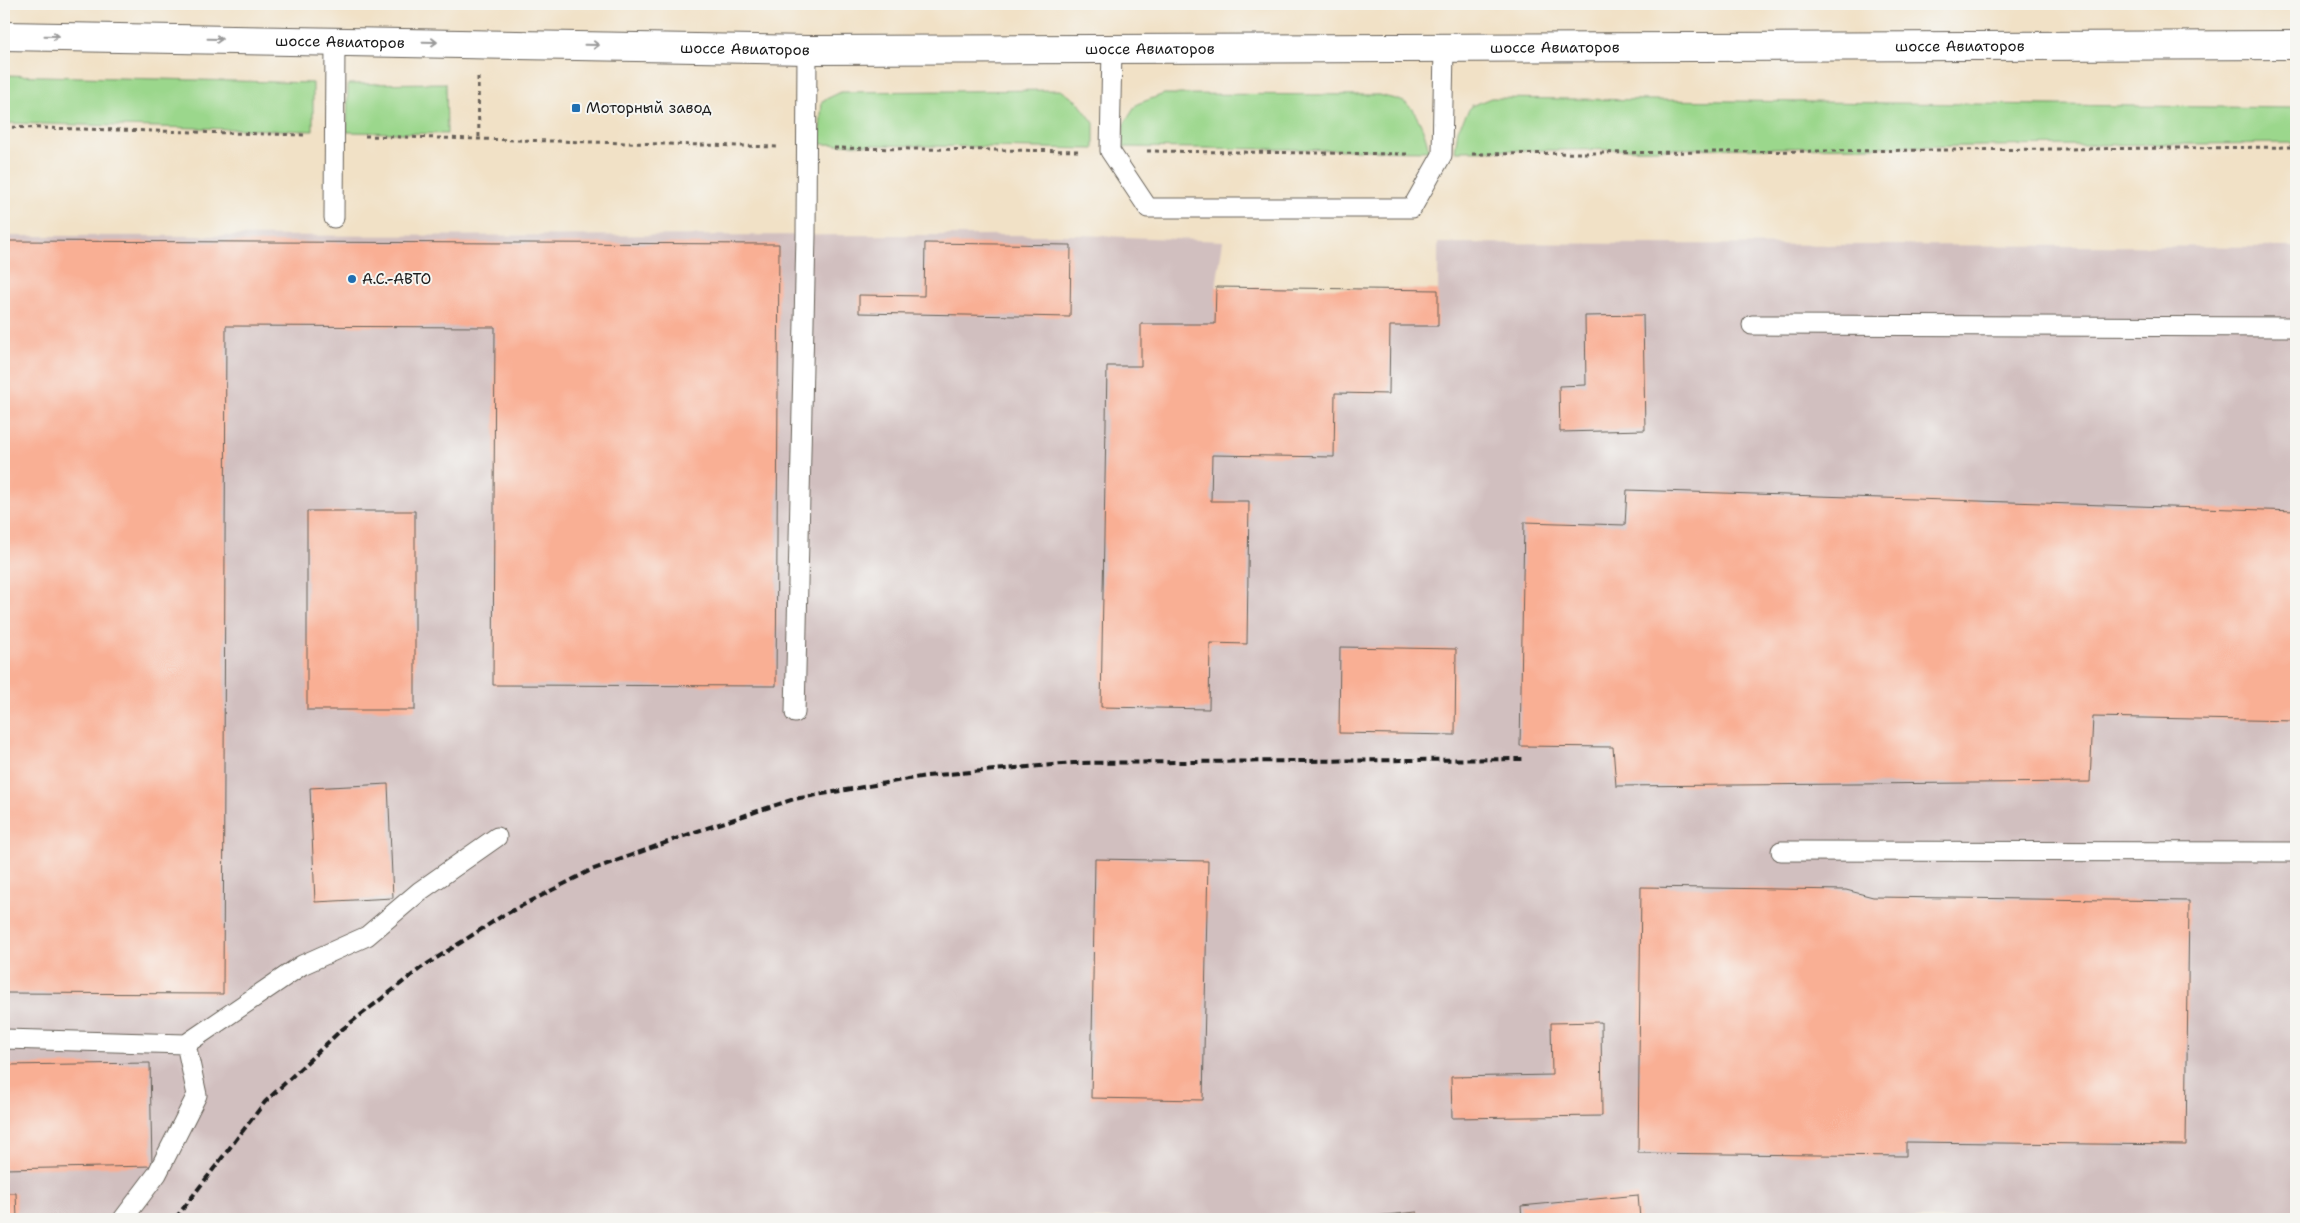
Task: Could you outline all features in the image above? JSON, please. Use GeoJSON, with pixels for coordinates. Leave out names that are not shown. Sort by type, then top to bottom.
{"type":"FeatureCollection","features":[{"type":"Feature","properties":{"kind":"main road","name":"шоссе Авиаторов"},"geometry":{"type":"LineString","coordinates":[[4,36],[807,50],[2296,45]]}},
{"type":"Feature","properties":{"kind":"lane"},"geometry":{"type":"LineString","coordinates":[[334,218],[335,41]]}},
{"type":"Feature","properties":{"kind":"lane"},"geometry":{"type":"LineString","coordinates":[[1112,49],[1110,151],[1148,208],[1412,208],[1442,154],[1444,48]]}},
{"type":"Feature","properties":{"kind":"lane"},"geometry":{"type":"LineString","coordinates":[[795,713],[806,235],[807,50]]}},
{"type":"Feature","properties":{"kind":"lane"},"geometry":{"type":"LineString","coordinates":[[1752,325],[2296,326]]}},
{"type":"Feature","properties":{"kind":"lane"},"geometry":{"type":"LineString","coordinates":[[4,1039],[186,1044],[302,965],[367,936],[420,891],[497,837]]}},
{"type":"Feature","properties":{"kind":"lane"},"geometry":{"type":"LineString","coordinates":[[1781,851],[2296,852]]}},
{"type":"Feature","properties":{"kind":"lane"},"geometry":{"type":"LineString","coordinates":[[123,1219],[157,1174],[197,1095],[186,1044]]}},
{"type":"Feature","properties":{"kind":"path"},"geometry":{"type":"LineString","coordinates":[[4,127],[805,147],[1442,154],[2296,147]]}},
{"type":"Feature","properties":{"kind":"shaded area"},"geometry":{"type":"Polygon","coordinates":[[[1080,235],[1223,241],[1216,287],[1438,290],[1438,243],[2296,247],[2296,1219],[4,1219],[4,236],[1080,235]]]}},
{"type":"Feature","properties":{"kind":"green space"},"geometry":{"type":"Polygon","coordinates":[[[4,75],[313,83],[313,131],[4,123],[4,75]]]}},
{"type":"Feature","properties":{"kind":"green space"},"geometry":{"type":"Polygon","coordinates":[[[446,83],[447,134],[347,132],[348,84],[446,83]]]}},
{"type":"Feature","properties":{"kind":"green space"},"geometry":{"type":"Polygon","coordinates":[[[1061,90],[1078,102],[1094,123],[1094,149],[819,144],[822,101],[841,92],[1061,90]]]}},
{"type":"Feature","properties":{"kind":"green space"},"geometry":{"type":"Polygon","coordinates":[[[1164,94],[1380,95],[1407,104],[1421,126],[1429,151],[1123,147],[1124,124],[1137,104],[1164,94]]]}},
{"type":"Feature","properties":{"kind":"green space"},"geometry":{"type":"Polygon","coordinates":[[[1491,98],[2296,108],[2296,143],[1455,151],[1458,129],[1471,106],[1491,98]]]}},
{"type":"Feature","properties":{"kind":"building"},"geometry":{"type":"Polygon","coordinates":[[[4,241],[779,244],[776,686],[493,685],[495,327],[226,326],[223,994],[4,993],[4,241]]]}},
{"type":"Feature","properties":{"kind":"building"},"geometry":{"type":"Polygon","coordinates":[[[925,243],[1071,245],[1070,317],[859,313],[859,295],[924,296],[925,243]]]}},
{"type":"Feature","properties":{"kind":"building"},"geometry":{"type":"Polygon","coordinates":[[[1216,287],[1438,290],[1438,326],[1390,326],[1389,394],[1335,393],[1334,457],[1212,455],[1211,501],[1249,501],[1247,644],[1210,643],[1209,709],[1101,707],[1107,366],[1141,366],[1141,324],[1215,324],[1216,287]]]}},
{"type":"Feature","properties":{"kind":"building"},"geometry":{"type":"Polygon","coordinates":[[[1643,315],[1645,430],[1560,432],[1559,386],[1586,385],[1585,316],[1643,315]]]}},
{"type":"Feature","properties":{"kind":"building"},"geometry":{"type":"Polygon","coordinates":[[[1627,490],[2296,511],[2296,721],[2093,717],[2090,782],[1616,786],[1613,747],[1520,746],[1524,522],[1625,525],[1627,490]]]}},
{"type":"Feature","properties":{"kind":"building"},"geometry":{"type":"Polygon","coordinates":[[[307,511],[415,511],[415,710],[307,710],[307,511]]]}},
{"type":"Feature","properties":{"kind":"building"},"geometry":{"type":"Polygon","coordinates":[[[1340,647],[1456,649],[1455,735],[1339,733],[1340,647]]]}},
{"type":"Feature","properties":{"kind":"building"},"geometry":{"type":"Polygon","coordinates":[[[388,784],[393,898],[315,902],[310,788],[388,784]]]}},
{"type":"Feature","properties":{"kind":"building"},"geometry":{"type":"Polygon","coordinates":[[[1095,859],[1208,861],[1203,1100],[1091,1098],[1095,859]]]}},
{"type":"Feature","properties":{"kind":"building"},"geometry":{"type":"Polygon","coordinates":[[[1641,887],[1846,890],[1873,897],[2189,901],[2186,1145],[1906,1142],[1906,1156],[1638,1153],[1641,887]]]}},
{"type":"Feature","properties":{"kind":"building"},"geometry":{"type":"Polygon","coordinates":[[[1601,1022],[1602,1116],[1452,1118],[1451,1077],[1552,1075],[1551,1023],[1601,1022]]]}},
{"type":"Feature","properties":{"kind":"building"},"geometry":{"type":"Polygon","coordinates":[[[150,1063],[152,1166],[4,1169],[4,1065],[150,1063]]]}},
{"type":"Feature","properties":{"kind":"building"},"geometry":{"type":"Polygon","coordinates":[[[4,1193],[16,1193],[17,1219],[4,1219],[4,1193]]]}},
{"type":"Feature","properties":{"kind":"building"},"geometry":{"type":"Polygon","coordinates":[[[1638,1195],[1640,1219],[1522,1219],[1521,1206],[1638,1195]]]}},
{"type":"Feature","properties":{"kind":"building"},"geometry":{"type":"Polygon","coordinates":[[[1417,1212],[1418,1219],[1353,1219],[1353,1218],[1417,1212]]]}},
{"type":"Feature","properties":{"kind":"railway"},"geometry":{"type":"LineString","coordinates":[[175,1219],[265,1102],[340,1031],[421,968],[502,916],[591,870],[692,833],[794,799],[926,776],[1074,763],[1524,759]]}},
{"type":"Feature","properties":{"kind":"place","name":"Моторный завод"},"geometry":{"type":"Point","coordinates":[576,108]}},
{"type":"Feature","properties":{"kind":"place","name":"А.С.-АВТО"},"geometry":{"type":"Point","coordinates":[352,279]}}]}
